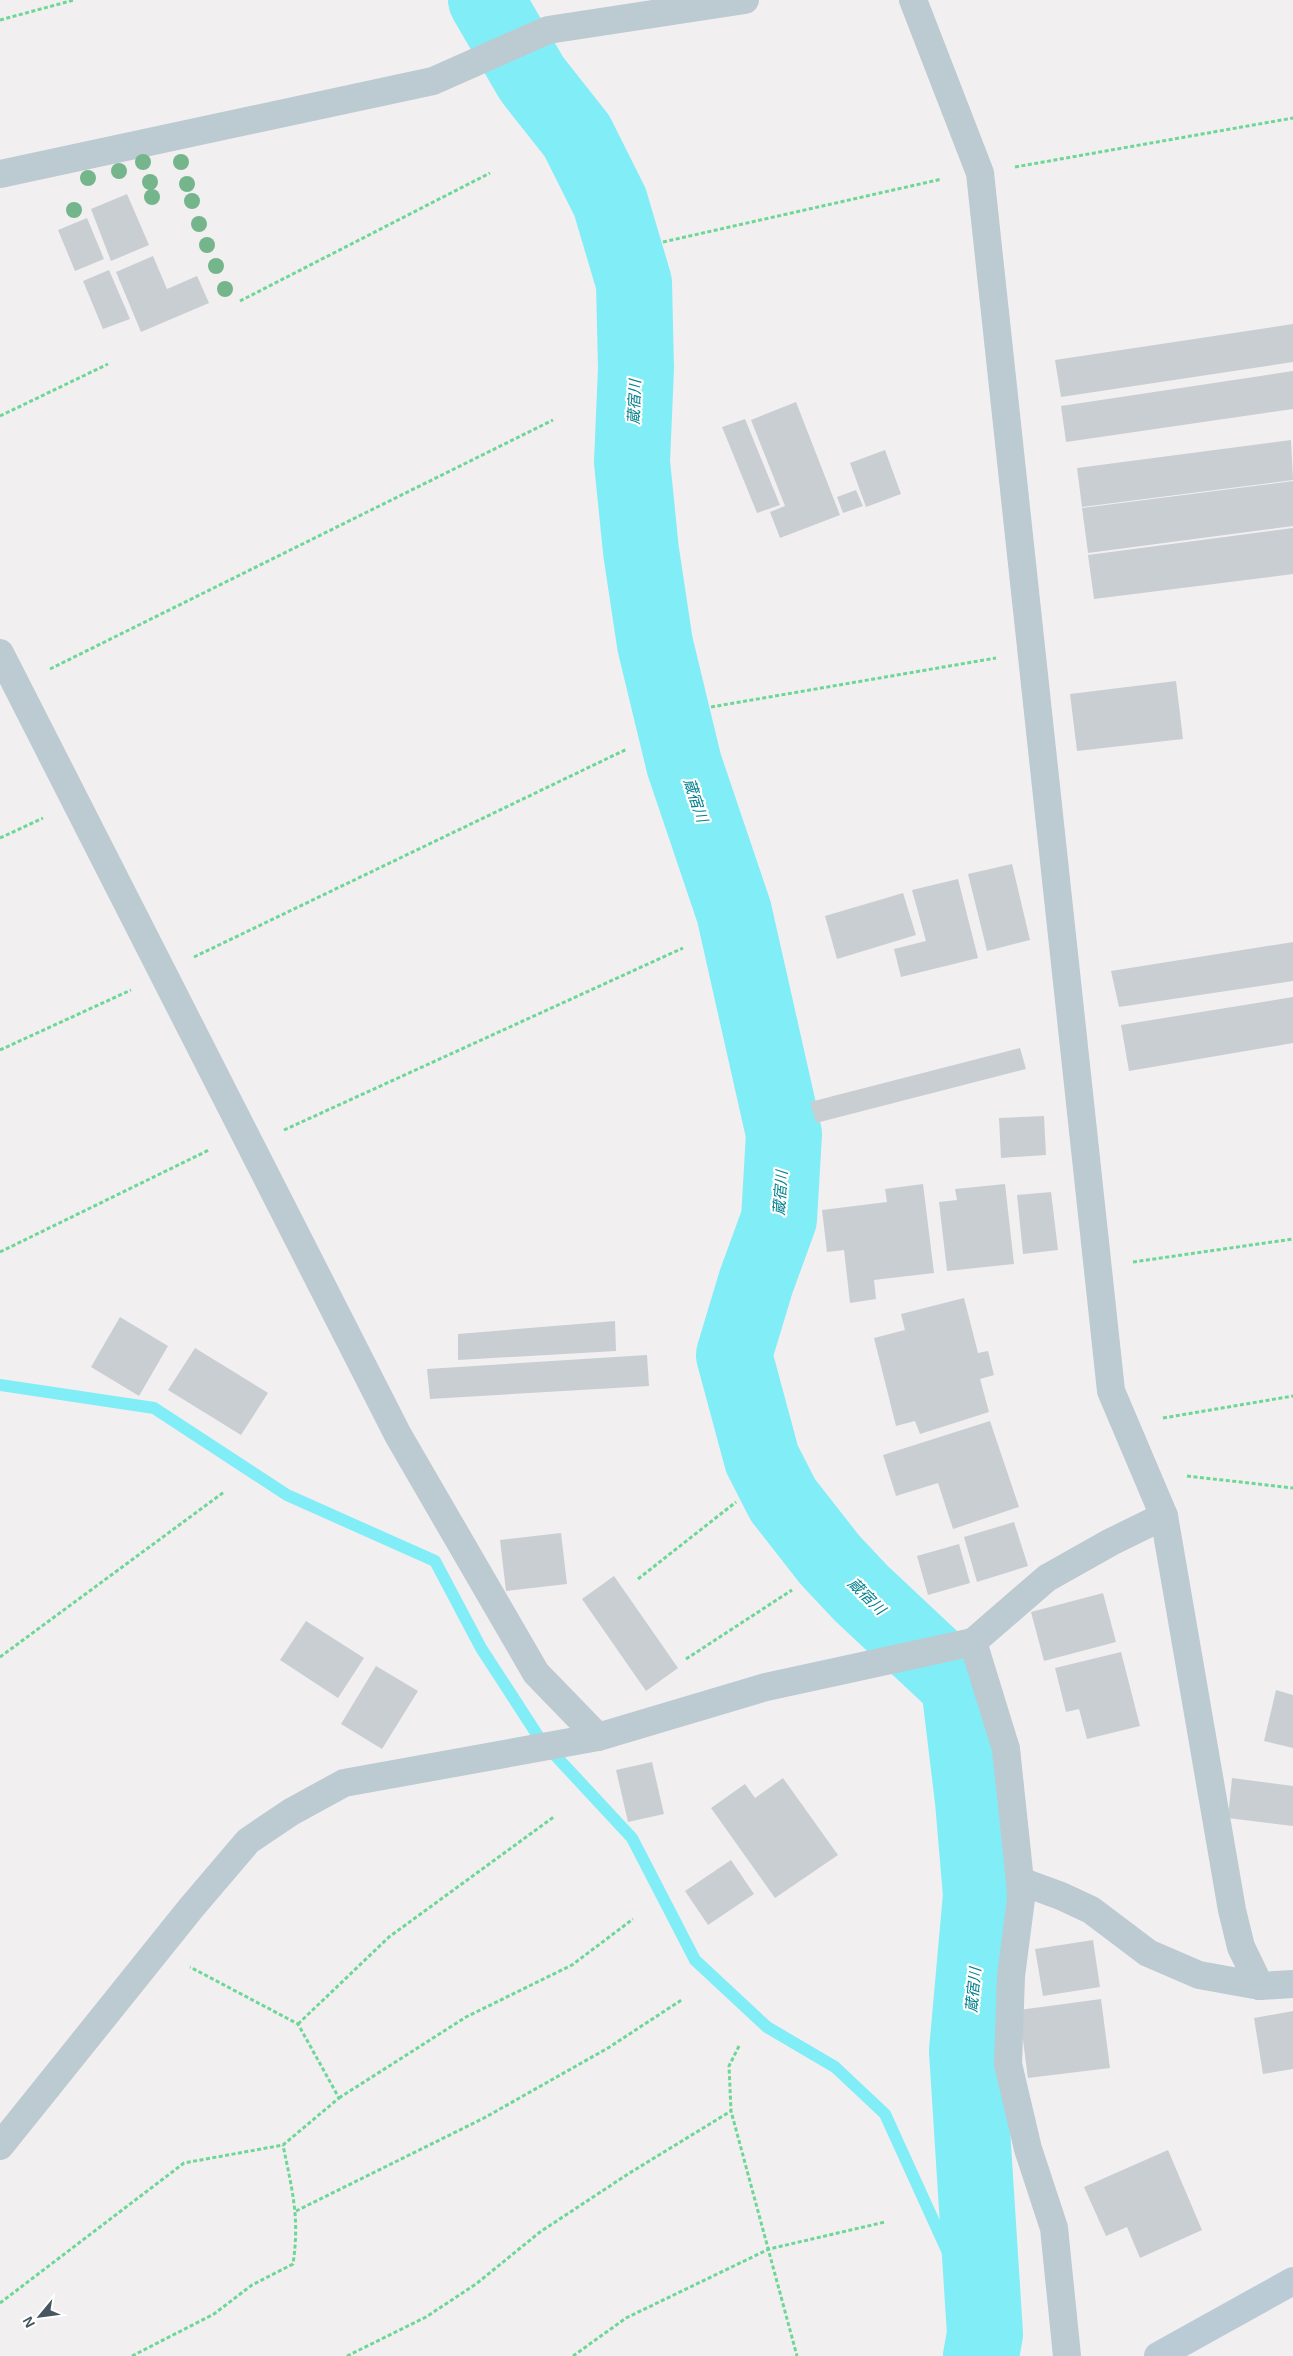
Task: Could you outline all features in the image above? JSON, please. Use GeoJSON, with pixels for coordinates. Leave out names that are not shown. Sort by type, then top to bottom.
{"type":"FeatureCollection","features":[{"type":"Feature","properties":{"kind":"street"},"geometry":{"type":"LineString","coordinates":[[0,174],[433,81],[548,30],[746,0]]}},
{"type":"Feature","properties":{"kind":"street"},"geometry":{"type":"LineString","coordinates":[[913,0],[980,173],[1111,1391],[1164,1516],[1232,1910],[1241,1947],[1260,1986]]}},
{"type":"Feature","properties":{"kind":"street"},"geometry":{"type":"LineString","coordinates":[[0,653],[398,1435],[536,1673],[598,1737]]}},
{"type":"Feature","properties":{"kind":"street"},"geometry":{"type":"LineString","coordinates":[[0,2146],[191,1908],[248,1841],[291,1812],[344,1783],[598,1737],[766,1687],[973,1642],[1047,1578],[1111,1542],[1164,1516]]}},
{"type":"Feature","properties":{"kind":"street"},"geometry":{"type":"LineString","coordinates":[[973,1642],[1006,1749],[1020,1881],[1021,1899],[1011,1976],[1008,2064],[1028,2149],[1054,2228],[1067,2356]]}},
{"type":"Feature","properties":{"kind":"street"},"geometry":{"type":"LineString","coordinates":[[1020,1881],[1061,1896],[1091,1910],[1148,1954],[1199,1975],[1260,1986],[1293,1984]]}},
{"type":"Feature","properties":{"kind":"street"},"geometry":{"type":"LineString","coordinates":[[1158,2356],[1293,2281]]}},
{"type":"Feature","properties":{"kind":"path"},"geometry":{"type":"LineString","coordinates":[[0,20],[74,0]]}},
{"type":"Feature","properties":{"kind":"path"},"geometry":{"type":"LineString","coordinates":[[1008,168],[1293,118]]}},
{"type":"Feature","properties":{"kind":"path"},"geometry":{"type":"LineString","coordinates":[[240,300],[490,173]]}},
{"type":"Feature","properties":{"kind":"path"},"geometry":{"type":"LineString","coordinates":[[664,242],[942,179]]}},
{"type":"Feature","properties":{"kind":"path"},"geometry":{"type":"LineString","coordinates":[[0,416],[108,364]]}},
{"type":"Feature","properties":{"kind":"path"},"geometry":{"type":"LineString","coordinates":[[47,671],[553,420]]}},
{"type":"Feature","properties":{"kind":"path"},"geometry":{"type":"LineString","coordinates":[[711,707],[1001,657]]}},
{"type":"Feature","properties":{"kind":"path"},"geometry":{"type":"LineString","coordinates":[[185,962],[627,749]]}},
{"type":"Feature","properties":{"kind":"path"},"geometry":{"type":"LineString","coordinates":[[0,838],[50,815]]}},
{"type":"Feature","properties":{"kind":"path"},"geometry":{"type":"LineString","coordinates":[[283,1130],[683,948]]}},
{"type":"Feature","properties":{"kind":"path"},"geometry":{"type":"LineString","coordinates":[[0,1050],[132,989]]}},
{"type":"Feature","properties":{"kind":"path"},"geometry":{"type":"LineString","coordinates":[[0,1252],[209,1150]]}},
{"type":"Feature","properties":{"kind":"path"},"geometry":{"type":"LineString","coordinates":[[1125,1264],[1293,1239]]}},
{"type":"Feature","properties":{"kind":"path"},"geometry":{"type":"LineString","coordinates":[[1158,1419],[1293,1396]]}},
{"type":"Feature","properties":{"kind":"path"},"geometry":{"type":"LineString","coordinates":[[1178,1475],[1293,1488]]}},
{"type":"Feature","properties":{"kind":"path"},"geometry":{"type":"LineString","coordinates":[[0,1657],[224,1492]]}},
{"type":"Feature","properties":{"kind":"path"},"geometry":{"type":"LineString","coordinates":[[638,1578],[736,1502]]}},
{"type":"Feature","properties":{"kind":"path"},"geometry":{"type":"LineString","coordinates":[[686,1659],[792,1590]]}},
{"type":"Feature","properties":{"kind":"path"},"geometry":{"type":"LineString","coordinates":[[298,2024],[390,1937],[555,1816]]}},
{"type":"Feature","properties":{"kind":"path"},"geometry":{"type":"LineString","coordinates":[[0,2303],[184,2163],[283,2145],[339,2098],[466,2017],[572,1965],[633,1918]]}},
{"type":"Feature","properties":{"kind":"path"},"geometry":{"type":"LineString","coordinates":[[188,1966],[298,2024],[339,2098]]}},
{"type":"Feature","properties":{"kind":"path"},"geometry":{"type":"LineString","coordinates":[[296,2211],[484,2118],[608,2048],[683,1999]]}},
{"type":"Feature","properties":{"kind":"path"},"geometry":{"type":"LineString","coordinates":[[738,2046],[730,2066],[731,2111],[797,2356]]}},
{"type":"Feature","properties":{"kind":"path"},"geometry":{"type":"LineString","coordinates":[[347,2356],[433,2312],[476,2284],[540,2232],[628,2174],[731,2111]]}},
{"type":"Feature","properties":{"kind":"path"},"geometry":{"type":"LineString","coordinates":[[132,2356],[214,2314],[252,2285],[293,2264],[298,2235],[296,2211],[283,2145]]}},
{"type":"Feature","properties":{"kind":"path"},"geometry":{"type":"LineString","coordinates":[[572,2356],[626,2318],[769,2249],[885,2222]]}},
{"type":"Feature","properties":{"kind":"building"},"geometry":{"type":"Polygon","coordinates":[[[127,194],[149,245],[111,261],[91,209],[127,194]]]}},
{"type":"Feature","properties":{"kind":"building"},"geometry":{"type":"Polygon","coordinates":[[[87,218],[104,259],[75,271],[58,230],[87,218]]]}},
{"type":"Feature","properties":{"kind":"building"},"geometry":{"type":"Polygon","coordinates":[[[153,256],[167,289],[197,276],[209,303],[141,332],[116,272],[153,256]]]}},
{"type":"Feature","properties":{"kind":"building"},"geometry":{"type":"Polygon","coordinates":[[[109,270],[130,319],[103,329],[83,281],[109,270]]]}},
{"type":"Feature","properties":{"kind":"building"},"geometry":{"type":"Polygon","coordinates":[[[1293,324],[1293,362],[1061,397],[1055,360],[1293,324]]]}},
{"type":"Feature","properties":{"kind":"building"},"geometry":{"type":"Polygon","coordinates":[[[1293,371],[1293,409],[1066,442],[1061,406],[1293,371]]]}},
{"type":"Feature","properties":{"kind":"building"},"geometry":{"type":"Polygon","coordinates":[[[796,402],[840,515],[780,538],[770,512],[785,506],[751,420],[796,402]]]}},
{"type":"Feature","properties":{"kind":"building"},"geometry":{"type":"Polygon","coordinates":[[[745,419],[780,505],[757,513],[722,427],[745,419]]]}},
{"type":"Feature","properties":{"kind":"building"},"geometry":{"type":"Polygon","coordinates":[[[1291,440],[1293,480],[1082,507],[1077,468],[1291,440]]]}},
{"type":"Feature","properties":{"kind":"building"},"geometry":{"type":"Polygon","coordinates":[[[885,450],[901,494],[866,507],[850,463],[885,450]]]}},
{"type":"Feature","properties":{"kind":"building"},"geometry":{"type":"Polygon","coordinates":[[[1293,481],[1293,526],[1088,553],[1082,508],[1293,481]]]}},
{"type":"Feature","properties":{"kind":"building"},"geometry":{"type":"Polygon","coordinates":[[[856,490],[863,506],[843,513],[837,497],[856,490]]]}},
{"type":"Feature","properties":{"kind":"building"},"geometry":{"type":"Polygon","coordinates":[[[1293,528],[1293,574],[1094,599],[1088,555],[1293,528]]]}},
{"type":"Feature","properties":{"kind":"building"},"geometry":{"type":"Polygon","coordinates":[[[1176,681],[1183,739],[1077,751],[1070,694],[1176,681]]]}},
{"type":"Feature","properties":{"kind":"building"},"geometry":{"type":"Polygon","coordinates":[[[1012,864],[1030,940],[987,951],[968,874],[1012,864]]]}},
{"type":"Feature","properties":{"kind":"building"},"geometry":{"type":"Polygon","coordinates":[[[958,879],[978,958],[901,977],[894,949],[926,941],[912,890],[958,879]]]}},
{"type":"Feature","properties":{"kind":"building"},"geometry":{"type":"Polygon","coordinates":[[[903,893],[916,935],[837,959],[825,916],[903,893]]]}},
{"type":"Feature","properties":{"kind":"building"},"geometry":{"type":"Polygon","coordinates":[[[1293,942],[1293,981],[1119,1007],[1111,971],[1293,942]]]}},
{"type":"Feature","properties":{"kind":"building"},"geometry":{"type":"Polygon","coordinates":[[[1293,997],[1293,1043],[1129,1071],[1121,1025],[1293,997]]]}},
{"type":"Feature","properties":{"kind":"building"},"geometry":{"type":"Polygon","coordinates":[[[1020,1048],[1026,1069],[816,1123],[810,1102],[1020,1048]]]}},
{"type":"Feature","properties":{"kind":"building"},"geometry":{"type":"Polygon","coordinates":[[[1044,1116],[1046,1155],[1001,1158],[999,1118],[1044,1116]]]}},
{"type":"Feature","properties":{"kind":"building"},"geometry":{"type":"Polygon","coordinates":[[[923,1184],[934,1273],[874,1280],[876,1299],[850,1303],[844,1250],[827,1252],[822,1210],[887,1202],[885,1189],[923,1184]]]}},
{"type":"Feature","properties":{"kind":"building"},"geometry":{"type":"Polygon","coordinates":[[[1005,1184],[1014,1264],[947,1271],[939,1202],[957,1200],[955,1189],[1005,1184]]]}},
{"type":"Feature","properties":{"kind":"building"},"geometry":{"type":"Polygon","coordinates":[[[1051,1192],[1058,1250],[1023,1254],[1017,1195],[1051,1192]]]}},
{"type":"Feature","properties":{"kind":"building"},"geometry":{"type":"Polygon","coordinates":[[[964,1298],[978,1353],[988,1351],[994,1375],[980,1379],[989,1412],[920,1434],[915,1421],[896,1426],[874,1338],[905,1330],[901,1314],[964,1298]]]}},
{"type":"Feature","properties":{"kind":"building"},"geometry":{"type":"Polygon","coordinates":[[[120,1317],[168,1346],[139,1396],[91,1367],[120,1317]]]}},
{"type":"Feature","properties":{"kind":"building"},"geometry":{"type":"Polygon","coordinates":[[[615,1321],[616,1351],[458,1360],[458,1334],[615,1321]]]}},
{"type":"Feature","properties":{"kind":"building"},"geometry":{"type":"Polygon","coordinates":[[[195,1348],[268,1393],[241,1435],[168,1390],[195,1348]]]}},
{"type":"Feature","properties":{"kind":"building"},"geometry":{"type":"Polygon","coordinates":[[[647,1355],[649,1386],[430,1399],[427,1369],[647,1355]]]}},
{"type":"Feature","properties":{"kind":"building"},"geometry":{"type":"Polygon","coordinates":[[[990,1421],[1019,1507],[953,1529],[938,1483],[896,1496],[883,1455],[990,1421]]]}},
{"type":"Feature","properties":{"kind":"building"},"geometry":{"type":"Polygon","coordinates":[[[1014,1522],[1028,1566],[977,1582],[964,1537],[1014,1522]]]}},
{"type":"Feature","properties":{"kind":"building"},"geometry":{"type":"Polygon","coordinates":[[[561,1533],[567,1584],[506,1591],[500,1540],[561,1533]]]}},
{"type":"Feature","properties":{"kind":"building"},"geometry":{"type":"Polygon","coordinates":[[[959,1544],[970,1583],[928,1595],[917,1556],[959,1544]]]}},
{"type":"Feature","properties":{"kind":"building"},"geometry":{"type":"Polygon","coordinates":[[[614,1576],[678,1668],[646,1691],[582,1599],[614,1576]]]}},
{"type":"Feature","properties":{"kind":"building"},"geometry":{"type":"Polygon","coordinates":[[[1103,1593],[1116,1642],[1044,1661],[1031,1612],[1103,1593]]]}},
{"type":"Feature","properties":{"kind":"building"},"geometry":{"type":"Polygon","coordinates":[[[306,1621],[364,1658],[338,1698],[280,1660],[306,1621]]]}},
{"type":"Feature","properties":{"kind":"building"},"geometry":{"type":"Polygon","coordinates":[[[1121,1652],[1140,1726],[1087,1739],[1079,1709],[1066,1712],[1055,1668],[1121,1652]]]}},
{"type":"Feature","properties":{"kind":"building"},"geometry":{"type":"Polygon","coordinates":[[[376,1666],[418,1691],[382,1749],[341,1724],[376,1666]]]}},
{"type":"Feature","properties":{"kind":"building"},"geometry":{"type":"Polygon","coordinates":[[[1276,1690],[1293,1695],[1293,1748],[1264,1741],[1276,1690]]]}},
{"type":"Feature","properties":{"kind":"building"},"geometry":{"type":"Polygon","coordinates":[[[652,1762],[664,1814],[628,1822],[616,1770],[652,1762]]]}},
{"type":"Feature","properties":{"kind":"building"},"geometry":{"type":"Polygon","coordinates":[[[783,1778],[838,1855],[775,1898],[711,1808],[745,1784],[755,1798],[783,1778]]]}},
{"type":"Feature","properties":{"kind":"building"},"geometry":{"type":"Polygon","coordinates":[[[1232,1778],[1293,1786],[1293,1826],[1228,1818],[1232,1778]]]}},
{"type":"Feature","properties":{"kind":"building"},"geometry":{"type":"Polygon","coordinates":[[[731,1860],[754,1894],[708,1925],[685,1891],[731,1860]]]}},
{"type":"Feature","properties":{"kind":"building"},"geometry":{"type":"Polygon","coordinates":[[[1093,1940],[1100,1987],[1043,1996],[1035,1949],[1093,1940]]]}},
{"type":"Feature","properties":{"kind":"building"},"geometry":{"type":"Polygon","coordinates":[[[1101,1999],[1110,2068],[1028,2078],[1019,2010],[1101,1999]]]}},
{"type":"Feature","properties":{"kind":"building"},"geometry":{"type":"Polygon","coordinates":[[[1293,2011],[1293,2069],[1263,2074],[1254,2018],[1293,2011]]]}},
{"type":"Feature","properties":{"kind":"building"},"geometry":{"type":"Polygon","coordinates":[[[1168,2150],[1202,2230],[1140,2258],[1127,2227],[1106,2236],[1084,2187],[1168,2150]]]}},
{"type":"Feature","properties":{"kind":"waterway","name":"蔵宿川"},"geometry":{"type":"LineString","coordinates":[[486,0],[532,79],[577,136],[610,202],[634,283],[636,368],[632,462],[641,551],[655,644],[684,764],[734,912],[784,1134],[779,1219],[756,1282],[734,1355],[762,1459],[783,1500],[830,1560],[861,1593],[959,1685],[973,1801],[981,1895],[967,2051],[985,2334],[981,2356]]}},
{"type":"Feature","properties":{"kind":"waterway"},"geometry":{"type":"LineString","coordinates":[[0,1385],[154,1408],[287,1495],[435,1561],[481,1648],[540,1739],[632,1838],[695,1960],[767,2027],[835,2067],[885,2114],[985,2334]]}}]}
